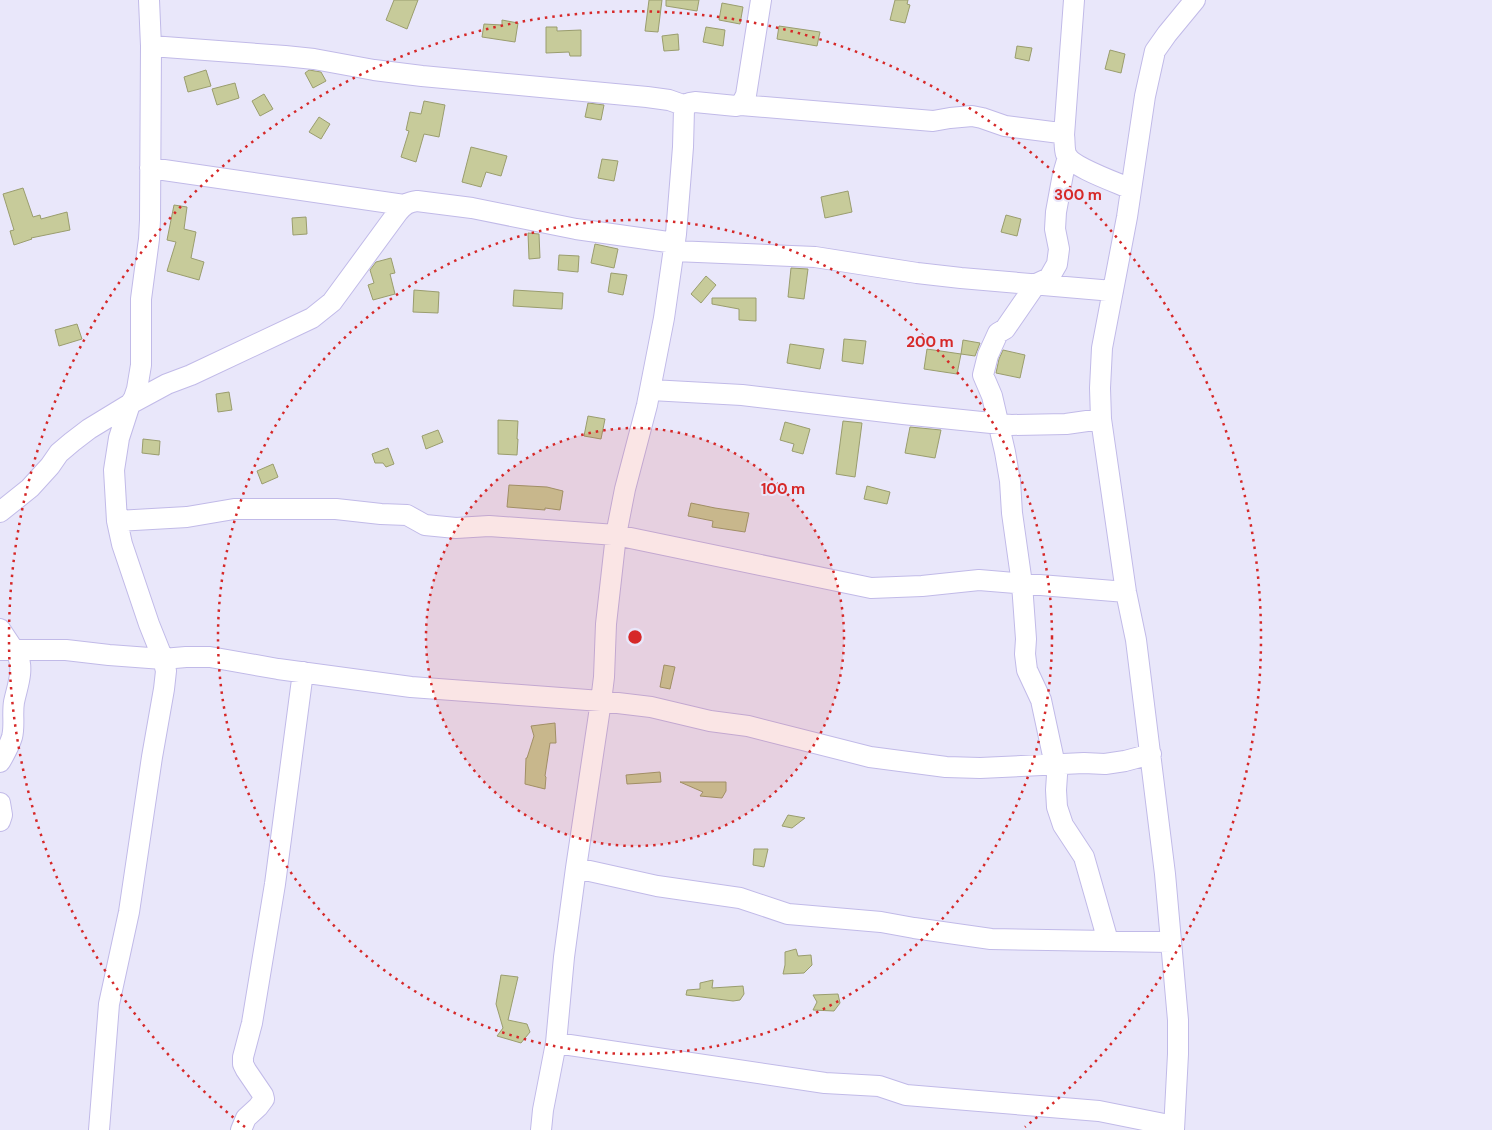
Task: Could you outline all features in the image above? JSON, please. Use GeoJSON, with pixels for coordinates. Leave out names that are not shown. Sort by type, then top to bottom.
{"type":"FeatureCollection","features":[{"type":"Feature","properties":{"kind":"street"},"geometry":{"type":"LineString","coordinates":[[98,1130],[110,1004],[128,912],[166,671],[122,544],[117,521],[114,470],[119,438],[137,389],[141,365],[141,299],[148,239],[150,168],[151,46],[149,0]]}},
{"type":"Feature","properties":{"kind":"street"},"geometry":{"type":"LineString","coordinates":[[741,105],[746,95],[761,0]]}},
{"type":"Feature","properties":{"kind":"street"},"geometry":{"type":"LineString","coordinates":[[1074,0],[1064,134],[1066,154],[1070,161],[1090,172],[1131,189]]}},
{"type":"Feature","properties":{"kind":"street"},"geometry":{"type":"LineString","coordinates":[[556,1043],[824,1083],[879,1086],[906,1095],[1099,1111],[1174,1128],[1178,1020],[1165,874],[1136,640],[1126,592],[1101,419],[1100,388],[1102,348],[1155,51],[1195,0]]}},
{"type":"Feature","properties":{"kind":"street"},"geometry":{"type":"LineString","coordinates":[[151,46],[314,59],[384,72],[647,97],[670,100],[686,106],[695,102],[933,121],[972,116],[1005,126],[1064,134]]}},
{"type":"Feature","properties":{"kind":"street"},"geometry":{"type":"LineString","coordinates":[[541,1130],[556,1043],[564,957],[601,701],[606,624],[616,535],[625,489],[651,390],[664,318],[674,247],[683,147],[684,110],[686,106]]}},
{"type":"Feature","properties":{"kind":"street"},"geometry":{"type":"LineString","coordinates":[[1068,157],[1056,212],[1057,264],[1049,278],[1036,284],[1005,329],[998,334],[988,355],[983,375],[992,396],[1010,481],[1012,513],[1022,584],[1026,639],[1024,654],[1027,670],[1041,700],[1057,776],[1057,807],[1063,825],[1084,857],[1108,941]]}},
{"type":"Feature","properties":{"kind":"street"},"geometry":{"type":"LineString","coordinates":[[150,168],[404,205]]}},
{"type":"Feature","properties":{"kind":"street"},"geometry":{"type":"LineString","coordinates":[[0,512],[30,488],[59,453],[89,429],[167,384],[191,375],[206,366],[312,318],[332,302],[384,230],[404,205],[411,202],[417,201],[472,208],[674,247],[814,257],[916,273],[1113,291]]}},
{"type":"Feature","properties":{"kind":"street"},"geometry":{"type":"LineString","coordinates":[[651,390],[742,395],[1011,425],[1066,424],[1101,419]]}},
{"type":"Feature","properties":{"kind":"street"},"geometry":{"type":"LineString","coordinates":[[117,521],[187,517],[234,509],[336,509],[408,515],[425,525],[456,528],[489,526],[616,535],[871,588],[922,586],[979,580],[1126,592]]}},
{"type":"Feature","properties":{"kind":"street"},"geometry":{"type":"LineString","coordinates":[[0,629],[7,650],[19,660],[20,674],[14,701],[12,736],[0,762]]}},
{"type":"Feature","properties":{"kind":"street"},"geometry":{"type":"LineString","coordinates":[[7,650],[66,650],[163,659],[210,657],[303,672],[411,686],[601,701],[651,707],[710,721],[748,726],[870,757],[946,767],[980,768],[1115,763],[1151,754]]}},
{"type":"Feature","properties":{"kind":"street"},"geometry":{"type":"LineString","coordinates":[[241,1130],[246,1118],[264,1099],[246,1070],[243,1057],[252,1023],[275,884],[303,672]]}},
{"type":"Feature","properties":{"kind":"street"},"geometry":{"type":"LineString","coordinates":[[0,802],[2,814],[0,821]]}},
{"type":"Feature","properties":{"kind":"street"},"geometry":{"type":"LineString","coordinates":[[576,868],[657,886],[740,898],[788,914],[800,916],[881,922],[991,939],[1171,942]]}},
{"type":"Feature","properties":{"kind":"building"},"geometry":{"type":"Polygon","coordinates":[[[394,0],[418,0],[407,29],[386,20],[394,0]]]}},
{"type":"Feature","properties":{"kind":"building"},"geometry":{"type":"Polygon","coordinates":[[[649,0],[662,0],[658,32],[645,31],[649,0]]]}},
{"type":"Feature","properties":{"kind":"building"},"geometry":{"type":"Polygon","coordinates":[[[666,0],[699,0],[697,11],[666,6],[666,0]]]}},
{"type":"Feature","properties":{"kind":"building"},"geometry":{"type":"Polygon","coordinates":[[[895,0],[908,0],[907,4],[910,5],[905,23],[890,20],[895,0]]]}},
{"type":"Feature","properties":{"kind":"building"},"geometry":{"type":"Polygon","coordinates":[[[722,3],[743,7],[740,24],[719,20],[722,3]]]}},
{"type":"Feature","properties":{"kind":"building"},"geometry":{"type":"Polygon","coordinates":[[[502,20],[518,23],[515,42],[482,37],[484,24],[502,25],[502,20]]]}},
{"type":"Feature","properties":{"kind":"building"},"geometry":{"type":"Polygon","coordinates":[[[779,26],[820,32],[817,46],[777,39],[779,26]]]}},
{"type":"Feature","properties":{"kind":"building"},"geometry":{"type":"Polygon","coordinates":[[[546,27],[557,27],[557,31],[581,30],[581,56],[570,56],[569,52],[546,53],[546,27]]]}},
{"type":"Feature","properties":{"kind":"building"},"geometry":{"type":"Polygon","coordinates":[[[706,27],[725,30],[723,46],[703,42],[706,27]]]}},
{"type":"Feature","properties":{"kind":"building"},"geometry":{"type":"Polygon","coordinates":[[[678,34],[679,50],[664,51],[662,36],[678,34]]]}},
{"type":"Feature","properties":{"kind":"building"},"geometry":{"type":"Polygon","coordinates":[[[1017,46],[1032,48],[1029,61],[1015,58],[1017,46]]]}},
{"type":"Feature","properties":{"kind":"building"},"geometry":{"type":"Polygon","coordinates":[[[1110,50],[1125,54],[1121,73],[1105,69],[1110,50]]]}},
{"type":"Feature","properties":{"kind":"building"},"geometry":{"type":"Polygon","coordinates":[[[206,70],[211,86],[188,92],[184,77],[206,70]]]}},
{"type":"Feature","properties":{"kind":"building"},"geometry":{"type":"Polygon","coordinates":[[[309,70],[321,72],[326,81],[313,88],[305,73],[309,70]]]}},
{"type":"Feature","properties":{"kind":"building"},"geometry":{"type":"Polygon","coordinates":[[[235,83],[239,98],[217,105],[212,89],[235,83]]]}},
{"type":"Feature","properties":{"kind":"building"},"geometry":{"type":"Polygon","coordinates":[[[264,94],[273,109],[260,116],[252,101],[264,94]]]}},
{"type":"Feature","properties":{"kind":"building"},"geometry":{"type":"Polygon","coordinates":[[[424,101],[445,105],[439,137],[424,134],[416,162],[401,157],[409,131],[406,130],[410,112],[421,114],[424,101]]]}},
{"type":"Feature","properties":{"kind":"building"},"geometry":{"type":"Polygon","coordinates":[[[588,103],[604,105],[601,120],[585,117],[588,103]]]}},
{"type":"Feature","properties":{"kind":"building"},"geometry":{"type":"Polygon","coordinates":[[[319,117],[330,124],[321,139],[309,132],[319,117]]]}},
{"type":"Feature","properties":{"kind":"building"},"geometry":{"type":"Polygon","coordinates":[[[471,147],[507,156],[501,176],[486,172],[481,187],[462,182],[471,147]]]}},
{"type":"Feature","properties":{"kind":"building"},"geometry":{"type":"Polygon","coordinates":[[[602,159],[618,161],[614,181],[598,178],[602,159]]]}},
{"type":"Feature","properties":{"kind":"building"},"geometry":{"type":"Polygon","coordinates":[[[23,188],[33,217],[40,215],[41,219],[67,212],[70,230],[31,238],[14,245],[10,231],[14,230],[3,194],[23,188]]]}},
{"type":"Feature","properties":{"kind":"building"},"geometry":{"type":"Polygon","coordinates":[[[848,191],[852,212],[825,218],[821,197],[848,191]]]}},
{"type":"Feature","properties":{"kind":"building"},"geometry":{"type":"Polygon","coordinates":[[[174,205],[187,207],[184,229],[196,232],[191,258],[204,262],[199,280],[167,271],[176,242],[167,240],[174,205]]]}},
{"type":"Feature","properties":{"kind":"building"},"geometry":{"type":"Polygon","coordinates":[[[1006,215],[1021,219],[1017,236],[1001,232],[1006,215]]]}},
{"type":"Feature","properties":{"kind":"building"},"geometry":{"type":"Polygon","coordinates":[[[306,217],[307,234],[293,235],[292,218],[306,217]]]}},
{"type":"Feature","properties":{"kind":"building"},"geometry":{"type":"Polygon","coordinates":[[[528,233],[539,234],[540,258],[529,259],[528,233]]]}},
{"type":"Feature","properties":{"kind":"building"},"geometry":{"type":"Polygon","coordinates":[[[595,244],[618,249],[614,268],[591,263],[595,244]]]}},
{"type":"Feature","properties":{"kind":"building"},"geometry":{"type":"Polygon","coordinates":[[[559,255],[579,256],[578,272],[558,270],[559,255]]]}},
{"type":"Feature","properties":{"kind":"building"},"geometry":{"type":"Polygon","coordinates":[[[391,258],[395,273],[390,274],[395,294],[373,300],[368,285],[374,283],[370,270],[376,262],[391,258]]]}},
{"type":"Feature","properties":{"kind":"building"},"geometry":{"type":"Polygon","coordinates":[[[791,268],[808,269],[804,299],[788,297],[791,268]]]}},
{"type":"Feature","properties":{"kind":"building"},"geometry":{"type":"Polygon","coordinates":[[[611,273],[627,275],[623,295],[608,292],[611,273]]]}},
{"type":"Feature","properties":{"kind":"building"},"geometry":{"type":"Polygon","coordinates":[[[706,276],[716,285],[701,303],[691,294],[706,276]]]}},
{"type":"Feature","properties":{"kind":"building"},"geometry":{"type":"Polygon","coordinates":[[[414,290],[439,292],[438,313],[413,312],[414,290]]]}},
{"type":"Feature","properties":{"kind":"building"},"geometry":{"type":"Polygon","coordinates":[[[514,290],[563,293],[562,309],[513,306],[514,290]]]}},
{"type":"Feature","properties":{"kind":"building"},"geometry":{"type":"Polygon","coordinates":[[[712,298],[756,298],[756,321],[739,320],[739,309],[712,304],[712,298]]]}},
{"type":"Feature","properties":{"kind":"building"},"geometry":{"type":"Polygon","coordinates":[[[77,324],[82,339],[59,346],[55,330],[77,324]]]}},
{"type":"Feature","properties":{"kind":"building"},"geometry":{"type":"Polygon","coordinates":[[[844,339],[866,341],[863,364],[842,361],[844,339]]]}},
{"type":"Feature","properties":{"kind":"building"},"geometry":{"type":"Polygon","coordinates":[[[963,340],[980,343],[975,356],[961,354],[963,340]]]}},
{"type":"Feature","properties":{"kind":"building"},"geometry":{"type":"Polygon","coordinates":[[[790,344],[824,349],[820,369],[787,363],[790,344]]]}},
{"type":"Feature","properties":{"kind":"building"},"geometry":{"type":"Polygon","coordinates":[[[927,349],[961,354],[957,374],[924,369],[927,349]]]}},
{"type":"Feature","properties":{"kind":"building"},"geometry":{"type":"Polygon","coordinates":[[[1003,350],[1025,355],[1020,378],[996,373],[1003,350]]]}},
{"type":"Feature","properties":{"kind":"building"},"geometry":{"type":"Polygon","coordinates":[[[229,392],[232,410],[218,412],[216,394],[229,392]]]}},
{"type":"Feature","properties":{"kind":"building"},"geometry":{"type":"Polygon","coordinates":[[[588,416],[605,419],[601,439],[584,436],[588,416]]]}},
{"type":"Feature","properties":{"kind":"building"},"geometry":{"type":"Polygon","coordinates":[[[498,420],[518,421],[517,455],[498,454],[498,420]]]}},
{"type":"Feature","properties":{"kind":"building"},"geometry":{"type":"Polygon","coordinates":[[[843,421],[862,423],[855,477],[836,474],[843,421]]]}},
{"type":"Feature","properties":{"kind":"building"},"geometry":{"type":"Polygon","coordinates":[[[785,422],[810,429],[803,454],[792,451],[794,444],[780,440],[785,422]]]}},
{"type":"Feature","properties":{"kind":"building"},"geometry":{"type":"Polygon","coordinates":[[[910,427],[941,430],[935,458],[905,453],[910,427]]]}},
{"type":"Feature","properties":{"kind":"building"},"geometry":{"type":"Polygon","coordinates":[[[438,430],[443,442],[426,449],[422,436],[438,430]]]}},
{"type":"Feature","properties":{"kind":"building"},"geometry":{"type":"Polygon","coordinates":[[[143,439],[160,441],[159,455],[142,453],[143,439]]]}},
{"type":"Feature","properties":{"kind":"building"},"geometry":{"type":"Polygon","coordinates":[[[388,448],[394,464],[386,467],[383,463],[375,463],[372,454],[388,448]]]}},
{"type":"Feature","properties":{"kind":"building"},"geometry":{"type":"Polygon","coordinates":[[[273,464],[278,477],[262,484],[257,471],[273,464]]]}},
{"type":"Feature","properties":{"kind":"building"},"geometry":{"type":"Polygon","coordinates":[[[509,485],[547,487],[563,491],[560,510],[507,507],[509,485]]]}},
{"type":"Feature","properties":{"kind":"building"},"geometry":{"type":"Polygon","coordinates":[[[867,486],[890,492],[887,504],[864,499],[867,486]]]}},
{"type":"Feature","properties":{"kind":"building"},"geometry":{"type":"Polygon","coordinates":[[[691,503],[749,513],[745,532],[712,527],[713,521],[688,516],[691,503]]]}},
{"type":"Feature","properties":{"kind":"building"},"geometry":{"type":"Polygon","coordinates":[[[664,665],[675,667],[670,689],[660,687],[664,665]]]}},
{"type":"Feature","properties":{"kind":"building"},"geometry":{"type":"Polygon","coordinates":[[[555,723],[556,743],[550,743],[545,789],[525,784],[526,758],[534,736],[531,726],[555,723]]]}},
{"type":"Feature","properties":{"kind":"building"},"geometry":{"type":"Polygon","coordinates":[[[660,772],[661,782],[627,784],[626,775],[660,772]]]}},
{"type":"Feature","properties":{"kind":"building"},"geometry":{"type":"Polygon","coordinates":[[[680,782],[726,782],[726,791],[722,798],[700,796],[703,792],[680,782]]]}},
{"type":"Feature","properties":{"kind":"building"},"geometry":{"type":"Polygon","coordinates":[[[788,815],[805,818],[792,828],[782,826],[788,815]]]}},
{"type":"Feature","properties":{"kind":"building"},"geometry":{"type":"Polygon","coordinates":[[[754,849],[768,849],[764,867],[753,865],[754,849]]]}},
{"type":"Feature","properties":{"kind":"building"},"geometry":{"type":"Polygon","coordinates":[[[796,949],[798,956],[811,955],[812,965],[804,973],[783,974],[785,952],[796,949]]]}},
{"type":"Feature","properties":{"kind":"building"},"geometry":{"type":"Polygon","coordinates":[[[501,975],[518,977],[508,1020],[527,1024],[530,1032],[521,1043],[497,1036],[503,1028],[496,1004],[501,975]]]}},
{"type":"Feature","properties":{"kind":"building"},"geometry":{"type":"Polygon","coordinates":[[[713,980],[712,988],[743,986],[744,994],[740,1000],[733,1001],[686,995],[687,990],[700,989],[700,983],[713,980]]]}},
{"type":"Feature","properties":{"kind":"building"},"geometry":{"type":"Polygon","coordinates":[[[838,994],[840,1003],[834,1011],[813,1010],[817,1002],[813,995],[838,994]]]}}]}
